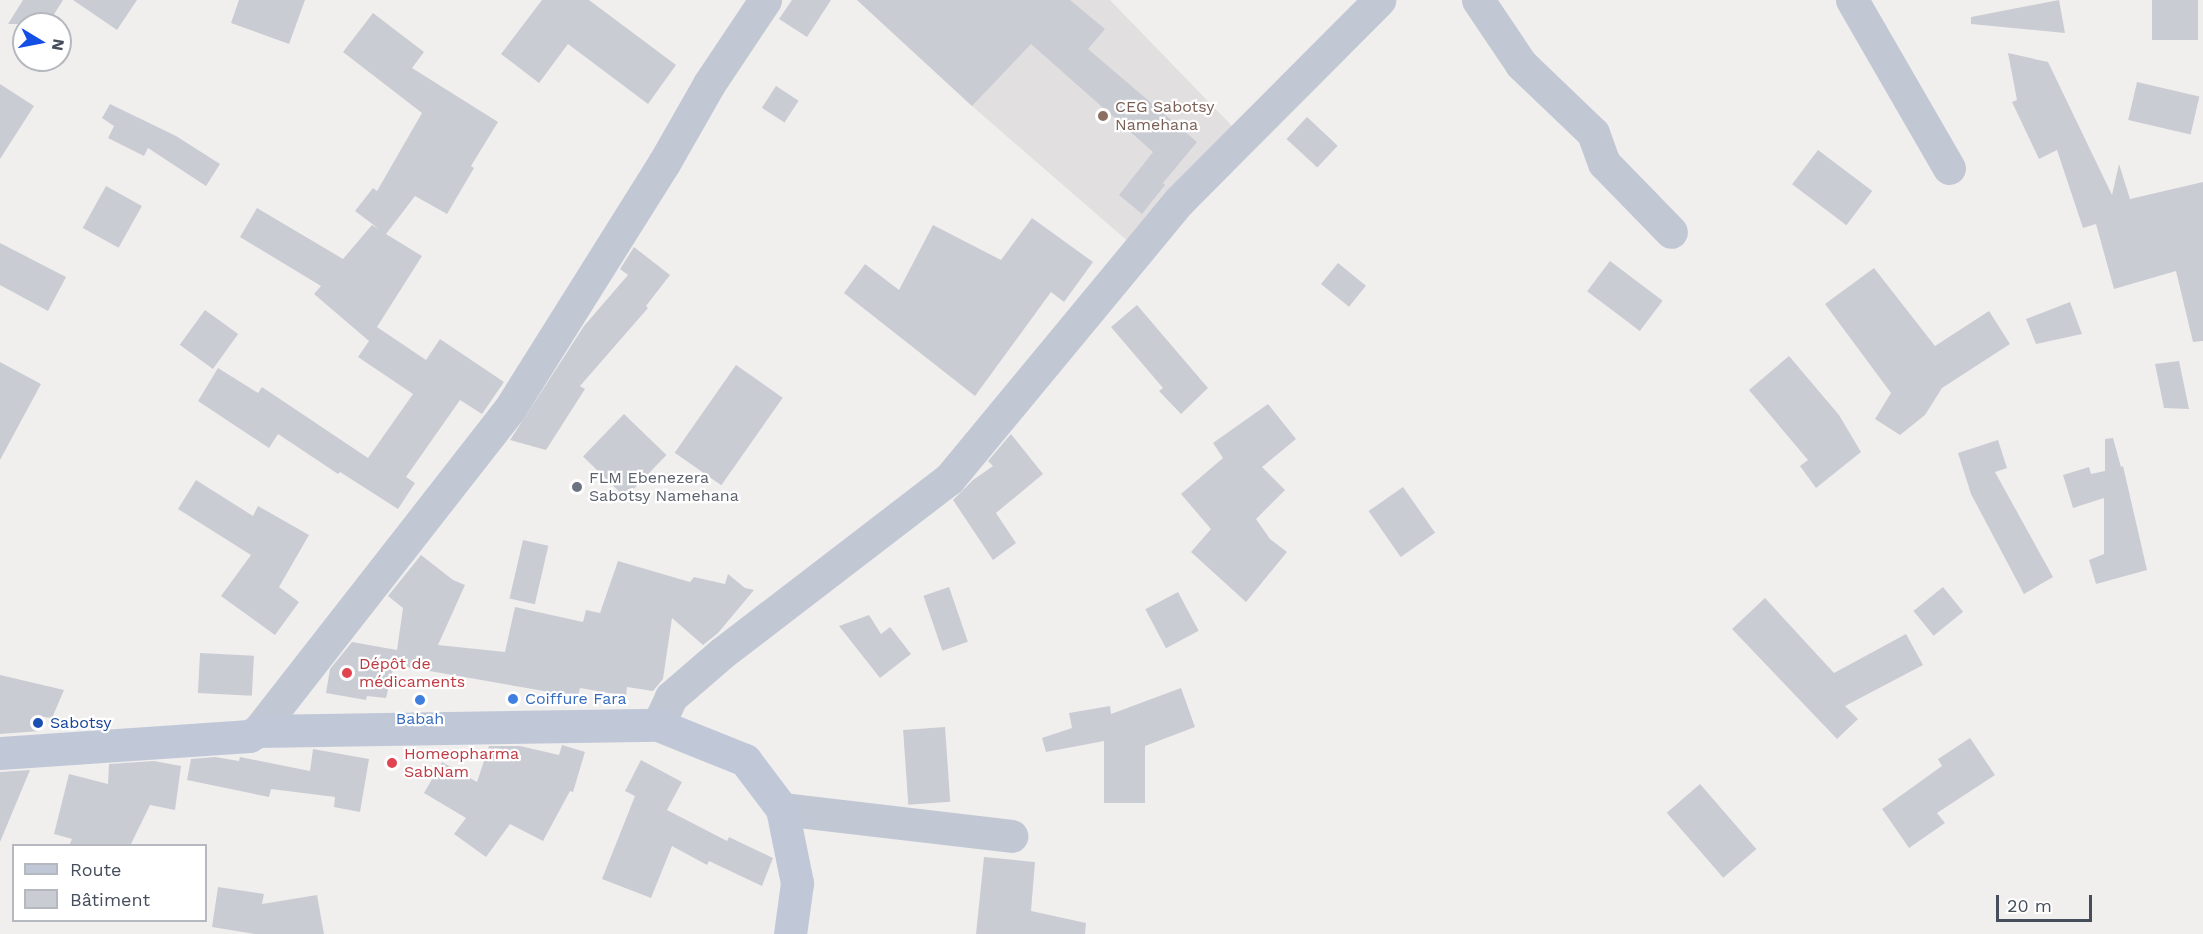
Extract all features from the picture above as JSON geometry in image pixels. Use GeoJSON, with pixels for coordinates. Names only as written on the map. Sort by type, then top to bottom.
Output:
{"type":"FeatureCollection","features":[{"type":"Feature","properties":{"kind":"main road"},"geometry":{"type":"LineString","coordinates":[[0,753],[249,736],[258,731],[658,725],[745,760],[782,809],[797,883],[790,934]]}},
{"type":"Feature","properties":{"kind":"street"},"geometry":{"type":"LineString","coordinates":[[258,731],[509,410],[664,163],[709,84],[765,0]]}},
{"type":"Feature","properties":{"kind":"street"},"geometry":{"type":"LineString","coordinates":[[658,725],[671,698],[722,653],[949,479],[1179,201],[1379,0]]}},
{"type":"Feature","properties":{"kind":"street"},"geometry":{"type":"LineString","coordinates":[[1478,0],[1521,64],[1593,133],[1604,163],[1671,232]]}},
{"type":"Feature","properties":{"kind":"street"},"geometry":{"type":"LineString","coordinates":[[1852,0],[1949,168]]}},
{"type":"Feature","properties":{"kind":"street"},"geometry":{"type":"LineString","coordinates":[[782,809],[1011,836]]}},
{"type":"Feature","properties":{"kind":"shaded area","name":"CEG Sabotsy Namehana"},"geometry":{"type":"Polygon","coordinates":[[[857,0],[1110,0],[1232,126],[1138,250],[972,106],[857,0]]]}},
{"type":"Feature","properties":{"kind":"building"},"geometry":{"type":"Polygon","coordinates":[[[23,0],[63,0],[56,12],[16,12],[23,0]]]}},
{"type":"Feature","properties":{"kind":"building"},"geometry":{"type":"Polygon","coordinates":[[[73,0],[137,0],[117,30],[73,0]]]}},
{"type":"Feature","properties":{"kind":"building"},"geometry":{"type":"Polygon","coordinates":[[[239,0],[305,0],[289,44],[231,23],[239,0]]]}},
{"type":"Feature","properties":{"kind":"building"},"geometry":{"type":"Polygon","coordinates":[[[542,0],[589,0],[676,65],[648,104],[568,44],[539,83],[501,54],[542,0]]]}},
{"type":"Feature","properties":{"kind":"building"},"geometry":{"type":"Polygon","coordinates":[[[792,0],[831,0],[807,37],[779,19],[792,0]]]}},
{"type":"Feature","properties":{"kind":"building"},"geometry":{"type":"Polygon","coordinates":[[[857,0],[1070,0],[1105,29],[1088,49],[1197,142],[1163,183],[1165,185],[1142,214],[1119,195],[1153,152],[1031,44],[972,106],[857,0]]]}},
{"type":"Feature","properties":{"kind":"building"},"geometry":{"type":"Polygon","coordinates":[[[2059,0],[2065,33],[1971,24],[1971,17],[2059,0]]]}},
{"type":"Feature","properties":{"kind":"building"},"geometry":{"type":"Polygon","coordinates":[[[2152,0],[2198,0],[2198,40],[2152,40],[2152,0]]]}},
{"type":"Feature","properties":{"kind":"building"},"geometry":{"type":"Polygon","coordinates":[[[373,13],[424,52],[412,68],[498,122],[471,166],[474,168],[447,214],[415,196],[386,234],[422,256],[377,327],[426,360],[440,339],[504,382],[482,414],[460,400],[406,477],[415,483],[398,509],[340,472],[338,474],[278,434],[269,448],[198,401],[218,368],[258,393],[262,387],[368,458],[413,394],[358,357],[369,341],[314,294],[321,286],[240,237],[257,208],[343,259],[372,225],[379,229],[355,211],[373,188],[377,191],[422,113],[343,52],[373,13]]]}},
{"type":"Feature","properties":{"kind":"building"},"geometry":{"type":"Polygon","coordinates":[[[2008,53],[2048,62],[2112,195],[2119,164],[2130,199],[2203,182],[2203,341],[2193,342],[2176,271],[2114,289],[2096,224],[2083,228],[2057,150],[2039,159],[2012,102],[2017,100],[2008,53]]]}},
{"type":"Feature","properties":{"kind":"building"},"geometry":{"type":"Polygon","coordinates":[[[2137,82],[2199,96],[2191,134],[2128,120],[2137,82]]]}},
{"type":"Feature","properties":{"kind":"building"},"geometry":{"type":"Polygon","coordinates":[[[0,84],[34,106],[0,159],[0,84]]]}},
{"type":"Feature","properties":{"kind":"building"},"geometry":{"type":"Polygon","coordinates":[[[776,86],[799,101],[784,123],[762,108],[776,86]]]}},
{"type":"Feature","properties":{"kind":"building"},"geometry":{"type":"Polygon","coordinates":[[[110,104],[176,136],[220,164],[206,186],[148,148],[144,156],[108,138],[114,126],[102,118],[110,104]]]}},
{"type":"Feature","properties":{"kind":"building"},"geometry":{"type":"Polygon","coordinates":[[[1307,117],[1338,146],[1317,168],[1287,139],[1307,117]]]}},
{"type":"Feature","properties":{"kind":"building"},"geometry":{"type":"Polygon","coordinates":[[[1818,150],[1872,191],[1846,225],[1792,184],[1818,150]]]}},
{"type":"Feature","properties":{"kind":"building"},"geometry":{"type":"Polygon","coordinates":[[[106,186],[142,206],[119,248],[83,228],[106,186]]]}},
{"type":"Feature","properties":{"kind":"building"},"geometry":{"type":"Polygon","coordinates":[[[1032,218],[1093,262],[1064,302],[1051,292],[975,396],[844,293],[865,264],[899,290],[933,225],[1001,260],[1032,218]]]}},
{"type":"Feature","properties":{"kind":"building"},"geometry":{"type":"Polygon","coordinates":[[[0,243],[66,277],[48,311],[0,285],[0,243]]]}},
{"type":"Feature","properties":{"kind":"building"},"geometry":{"type":"Polygon","coordinates":[[[634,247],[670,275],[646,306],[648,308],[580,386],[585,389],[546,450],[510,440],[584,326],[628,275],[620,269],[634,247]]]}},
{"type":"Feature","properties":{"kind":"building"},"geometry":{"type":"Polygon","coordinates":[[[1610,261],[1663,301],[1640,331],[1587,291],[1610,261]]]}},
{"type":"Feature","properties":{"kind":"building"},"geometry":{"type":"Polygon","coordinates":[[[1338,263],[1366,286],[1349,307],[1321,284],[1338,263]]]}},
{"type":"Feature","properties":{"kind":"building"},"geometry":{"type":"Polygon","coordinates":[[[1874,268],[1935,346],[1989,311],[2010,344],[1942,388],[1925,415],[1900,435],[1875,419],[1891,393],[1825,304],[1874,268]]]}},
{"type":"Feature","properties":{"kind":"building"},"geometry":{"type":"Polygon","coordinates":[[[2070,302],[2082,334],[2036,344],[2026,319],[2070,302]]]}},
{"type":"Feature","properties":{"kind":"building"},"geometry":{"type":"Polygon","coordinates":[[[1137,305],[1208,388],[1181,414],[1159,391],[1163,388],[1111,327],[1137,305]]]}},
{"type":"Feature","properties":{"kind":"building"},"geometry":{"type":"Polygon","coordinates":[[[205,310],[238,334],[213,369],[180,345],[205,310]]]}},
{"type":"Feature","properties":{"kind":"building"},"geometry":{"type":"Polygon","coordinates":[[[1789,356],[1839,415],[1861,452],[1816,488],[1800,466],[1808,460],[1749,390],[1789,356]]]}},
{"type":"Feature","properties":{"kind":"building"},"geometry":{"type":"Polygon","coordinates":[[[2179,361],[2189,409],[2164,408],[2155,364],[2179,361]]]}},
{"type":"Feature","properties":{"kind":"building"},"geometry":{"type":"Polygon","coordinates":[[[0,362],[41,384],[0,460],[0,362]]]}},
{"type":"Feature","properties":{"kind":"building"},"geometry":{"type":"Polygon","coordinates":[[[736,365],[783,398],[721,485],[675,453],[736,365]]]}},
{"type":"Feature","properties":{"kind":"building"},"geometry":{"type":"Polygon","coordinates":[[[1268,404],[1296,439],[1262,467],[1285,490],[1256,519],[1270,539],[1287,552],[1246,602],[1191,552],[1211,529],[1181,494],[1223,458],[1213,443],[1268,404]]]}},
{"type":"Feature","properties":{"kind":"building"},"geometry":{"type":"Polygon","coordinates":[[[624,414],[666,455],[625,497],[583,456],[624,414]]]}},
{"type":"Feature","properties":{"kind":"building"},"geometry":{"type":"Polygon","coordinates":[[[1011,434],[1043,474],[996,513],[1016,543],[993,560],[953,500],[973,480],[993,466],[988,461],[1011,434]]]}},
{"type":"Feature","properties":{"kind":"building"},"geometry":{"type":"Polygon","coordinates":[[[2113,438],[2121,467],[2123,466],[2147,570],[2096,584],[2089,560],[2104,554],[2104,498],[2073,508],[2063,475],[2089,467],[2091,474],[2105,471],[2105,439],[2113,438]]]}},
{"type":"Feature","properties":{"kind":"building"},"geometry":{"type":"Polygon","coordinates":[[[1998,440],[2007,468],[1995,472],[2053,577],[2024,594],[1971,494],[1958,453],[1998,440]]]}},
{"type":"Feature","properties":{"kind":"building"},"geometry":{"type":"Polygon","coordinates":[[[196,480],[253,516],[258,506],[309,535],[279,587],[299,602],[275,635],[221,596],[251,555],[178,509],[196,480]]]}},
{"type":"Feature","properties":{"kind":"building"},"geometry":{"type":"Polygon","coordinates":[[[1403,487],[1435,533],[1401,557],[1369,511],[1403,487]]]}},
{"type":"Feature","properties":{"kind":"building"},"geometry":{"type":"Polygon","coordinates":[[[523,540],[548,546],[535,604],[510,598],[523,540]]]}},
{"type":"Feature","properties":{"kind":"building"},"geometry":{"type":"Polygon","coordinates":[[[421,555],[453,580],[465,585],[438,645],[505,652],[515,607],[583,622],[586,610],[600,613],[618,561],[690,582],[694,577],[725,584],[728,574],[745,588],[754,590],[718,633],[703,645],[672,618],[663,679],[653,691],[627,687],[626,696],[580,688],[578,697],[395,665],[396,657],[386,698],[367,696],[366,700],[326,693],[330,669],[352,642],[397,650],[403,608],[388,596],[421,555]]]}},
{"type":"Feature","properties":{"kind":"building"},"geometry":{"type":"Polygon","coordinates":[[[949,587],[968,642],[942,651],[923,596],[949,587]]]}},
{"type":"Feature","properties":{"kind":"building"},"geometry":{"type":"Polygon","coordinates":[[[1943,587],[1963,612],[1934,636],[1913,611],[1943,587]]]}},
{"type":"Feature","properties":{"kind":"building"},"geometry":{"type":"Polygon","coordinates":[[[1178,592],[1199,631],[1166,648],[1145,609],[1178,592]]]}},
{"type":"Feature","properties":{"kind":"building"},"geometry":{"type":"Polygon","coordinates":[[[1765,598],[1834,673],[1906,634],[1923,665],[1845,706],[1858,719],[1837,739],[1732,629],[1765,598]]]}},
{"type":"Feature","properties":{"kind":"building"},"geometry":{"type":"Polygon","coordinates":[[[869,615],[881,634],[890,627],[911,654],[880,678],[839,626],[869,615]]]}},
{"type":"Feature","properties":{"kind":"building"},"geometry":{"type":"Polygon","coordinates":[[[200,653],[254,656],[252,696],[198,693],[200,653]]]}},
{"type":"Feature","properties":{"kind":"building"},"geometry":{"type":"Polygon","coordinates":[[[0,675],[64,690],[52,718],[43,717],[40,731],[0,734],[0,675]]]}},
{"type":"Feature","properties":{"kind":"building"},"geometry":{"type":"Polygon","coordinates":[[[1181,688],[1195,727],[1145,746],[1145,803],[1104,803],[1104,741],[1046,752],[1042,738],[1072,728],[1069,713],[1110,706],[1111,714],[1181,688]]]}},
{"type":"Feature","properties":{"kind":"building"},"geometry":{"type":"Polygon","coordinates":[[[945,727],[950,802],[908,805],[903,730],[945,727]]]}},
{"type":"Feature","properties":{"kind":"building"},"geometry":{"type":"Polygon","coordinates":[[[1970,738],[1995,775],[1937,813],[1945,823],[1909,848],[1882,809],[1942,766],[1938,759],[1970,738]]]}},
{"type":"Feature","properties":{"kind":"building"},"geometry":{"type":"Polygon","coordinates":[[[562,745],[585,752],[573,792],[570,791],[543,841],[510,824],[486,857],[454,834],[466,818],[424,793],[442,762],[477,782],[489,746],[520,746],[559,755],[562,745]]]}},
{"type":"Feature","properties":{"kind":"building"},"geometry":{"type":"Polygon","coordinates":[[[313,749],[369,759],[360,812],[334,807],[335,797],[271,789],[269,797],[187,780],[191,759],[215,757],[239,761],[240,757],[310,771],[313,749]]]}},
{"type":"Feature","properties":{"kind":"building"},"geometry":{"type":"Polygon","coordinates":[[[641,760],[682,782],[667,810],[727,841],[729,837],[773,858],[762,886],[709,861],[707,865],[672,846],[651,898],[602,879],[635,796],[625,791],[641,760]]]}},
{"type":"Feature","properties":{"kind":"building"},"geometry":{"type":"Polygon","coordinates":[[[154,761],[181,766],[175,810],[150,805],[131,844],[70,844],[72,839],[54,834],[69,774],[108,784],[109,764],[154,761]]]}},
{"type":"Feature","properties":{"kind":"building"},"geometry":{"type":"Polygon","coordinates":[[[30,770],[0,842],[0,772],[30,770]]]}},
{"type":"Feature","properties":{"kind":"building"},"geometry":{"type":"Polygon","coordinates":[[[1700,784],[1756,849],[1723,878],[1667,813],[1700,784]]]}},
{"type":"Feature","properties":{"kind":"building"},"geometry":{"type":"Polygon","coordinates":[[[984,857],[1035,862],[1031,911],[1086,923],[1085,934],[976,934],[984,857]]]}},
{"type":"Feature","properties":{"kind":"building"},"geometry":{"type":"Polygon","coordinates":[[[218,887],[264,894],[262,904],[317,895],[324,934],[255,934],[212,927],[218,887]]]}},
{"type":"Feature","properties":{"kind":"place","name":"CEG Sabotsy Namehana"},"geometry":{"type":"Point","coordinates":[1103,116]}},
{"type":"Feature","properties":{"kind":"place","name":"FLM Ebenezera Sabotsy Namehana"},"geometry":{"type":"Point","coordinates":[577,487]}},
{"type":"Feature","properties":{"kind":"place","name":"Dépôt de médicaments"},"geometry":{"type":"Point","coordinates":[347,673]}},
{"type":"Feature","properties":{"kind":"place","name":"Coiffure Fara"},"geometry":{"type":"Point","coordinates":[513,699]}},
{"type":"Feature","properties":{"kind":"place","name":"Babah"},"geometry":{"type":"Point","coordinates":[420,700]}},
{"type":"Feature","properties":{"kind":"place","name":"Sabotsy"},"geometry":{"type":"Point","coordinates":[38,723]}},
{"type":"Feature","properties":{"kind":"place","name":"Homeopharma SabNam"},"geometry":{"type":"Point","coordinates":[392,763]}}]}
